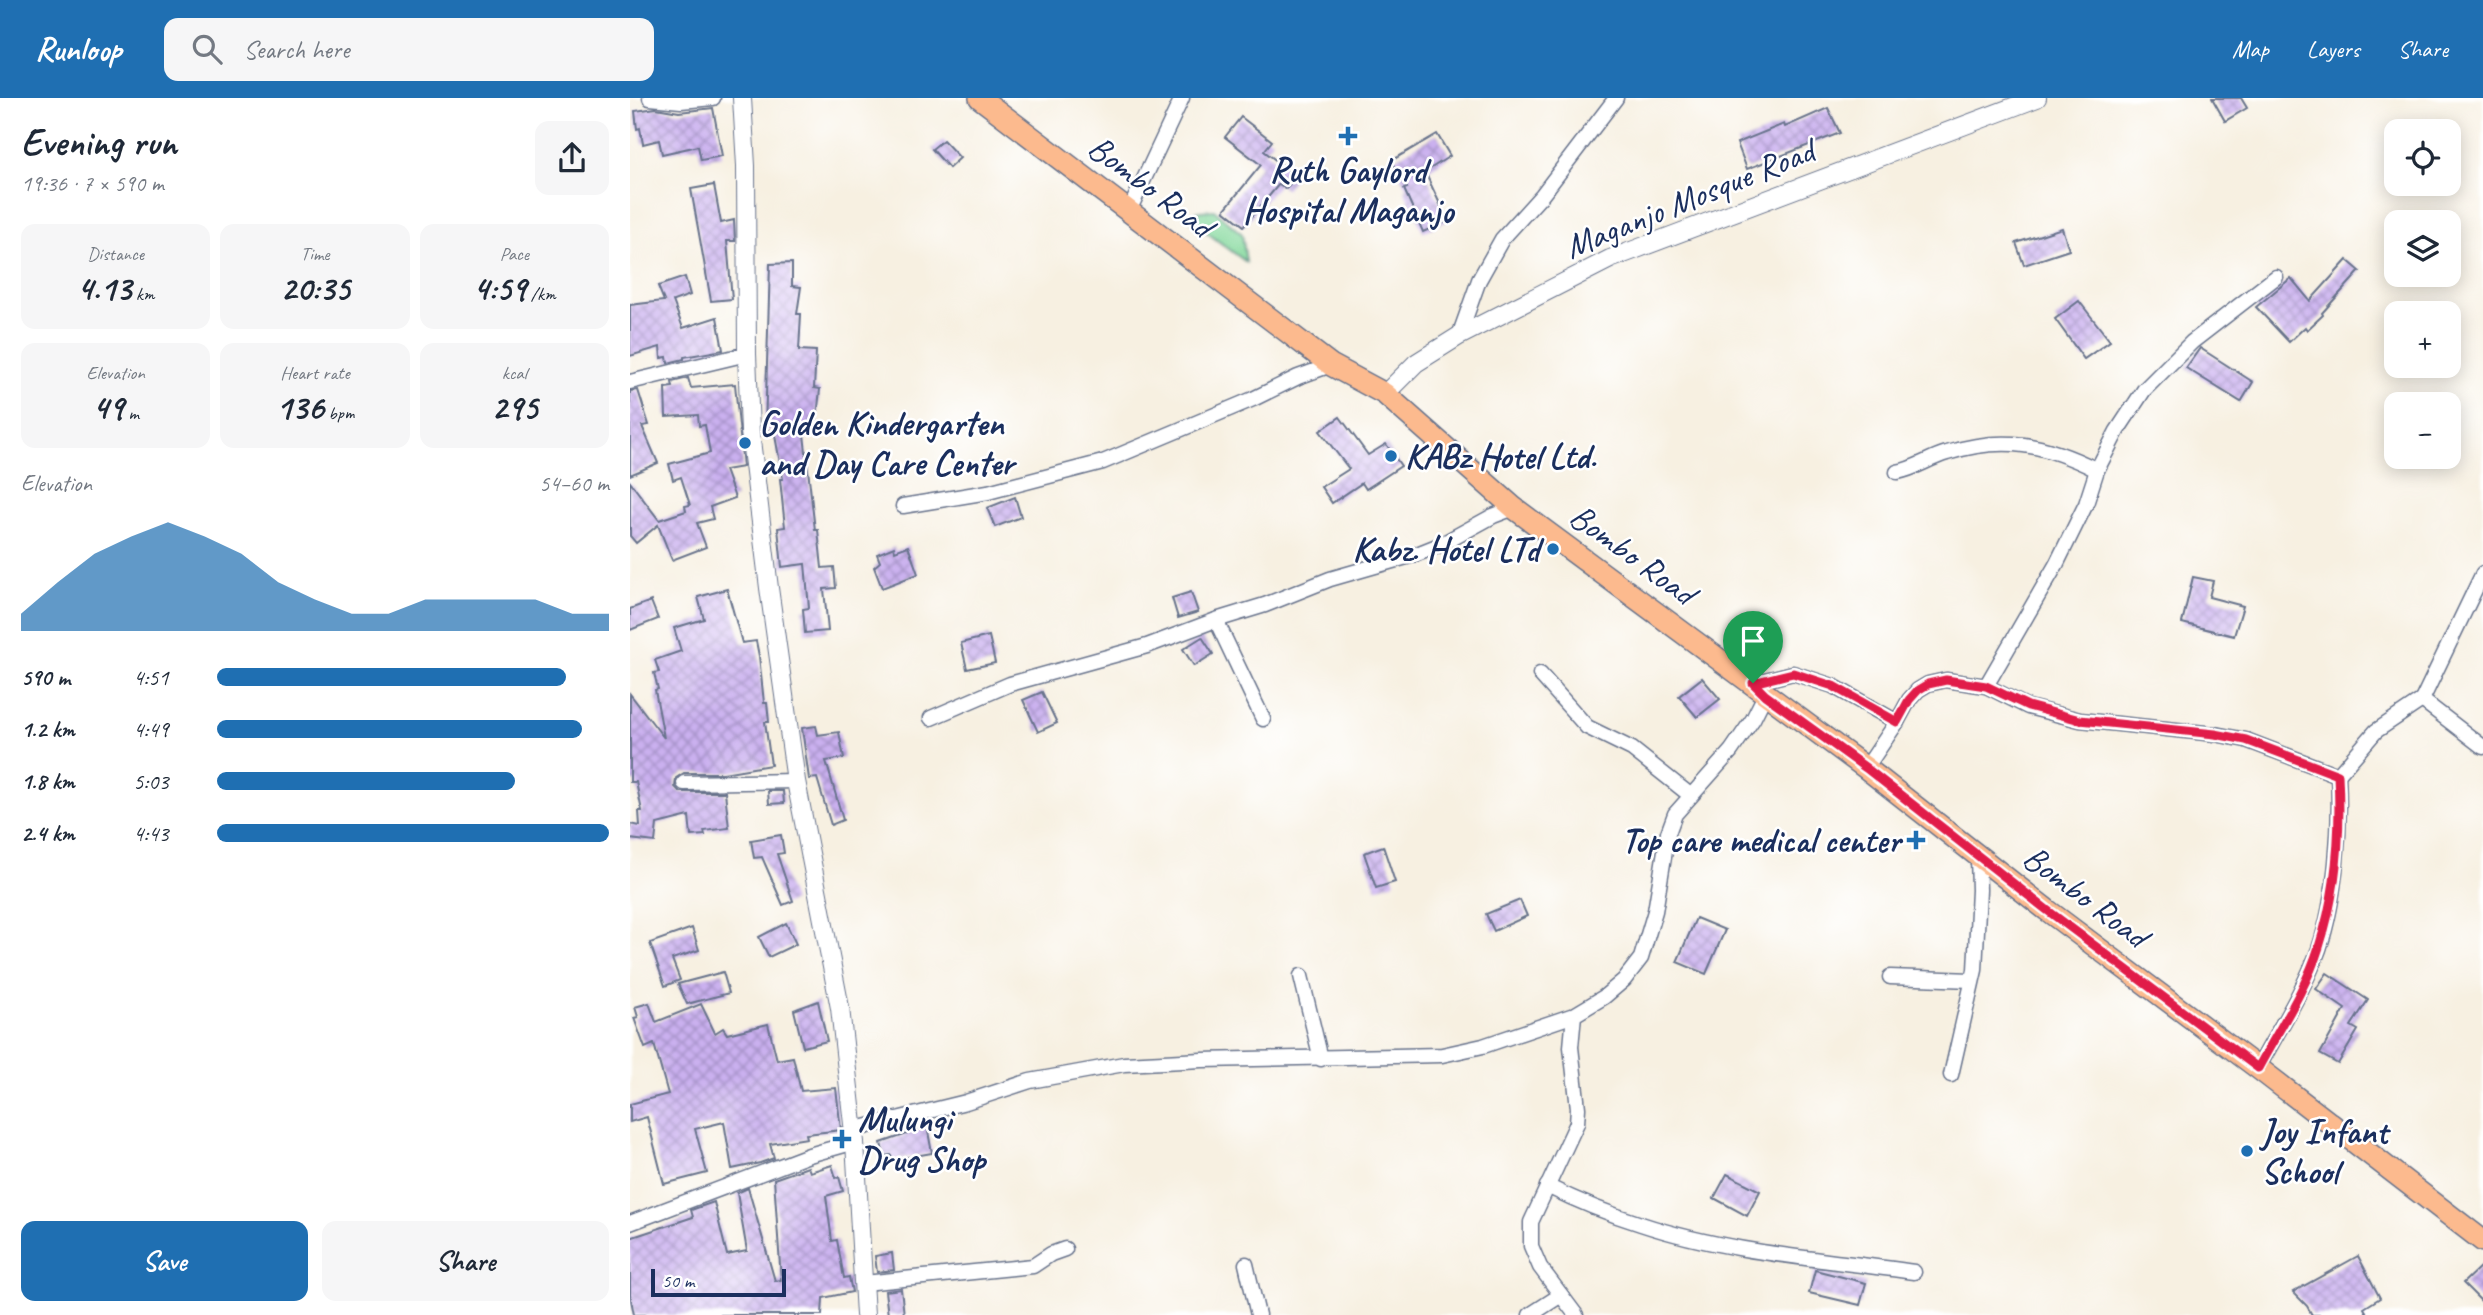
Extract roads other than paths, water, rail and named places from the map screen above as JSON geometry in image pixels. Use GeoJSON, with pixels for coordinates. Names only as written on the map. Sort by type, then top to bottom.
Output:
{"type":"FeatureCollection","features":[{"type":"Feature","properties":{"kind":"main road","name":"Bombo Road"},"geometry":{"type":"LineString","coordinates":[[980,98],[1331,365],[1385,394],[1514,508],[1866,768],[2483,1241]]}},
{"type":"Feature","properties":{"kind":"street"},"geometry":{"type":"LineString","coordinates":[[650,98],[681,101],[713,98]]}},
{"type":"Feature","properties":{"kind":"street"},"geometry":{"type":"LineString","coordinates":[[742,98],[746,154],[750,432],[796,781],[840,1008],[854,1136],[865,1315]]}},
{"type":"Feature","properties":{"kind":"street"},"geometry":{"type":"LineString","coordinates":[[1129,211],[1182,98]]}},
{"type":"Feature","properties":{"kind":"street"},"geometry":{"type":"LineString","coordinates":[[1459,336],[1479,280],[1502,239],[1542,195],[1616,98]]}},
{"type":"Feature","properties":{"kind":"street","name":"Maganjo Mosque Road"},"geometry":{"type":"LineString","coordinates":[[1385,394],[1416,363],[1459,336],[1610,259],[2037,98]]}},
{"type":"Feature","properties":{"kind":"street"},"geometry":{"type":"LineString","coordinates":[[1986,686],[2056,565],[2086,504],[2097,470],[2117,431],[2144,390],[2192,342],[2276,278]]}},
{"type":"Feature","properties":{"kind":"street"},"geometry":{"type":"LineString","coordinates":[[630,382],[747,354]]}},
{"type":"Feature","properties":{"kind":"street"},"geometry":{"type":"LineString","coordinates":[[903,506],[999,490],[1103,462],[1331,365]]}},
{"type":"Feature","properties":{"kind":"street"},"geometry":{"type":"LineString","coordinates":[[1897,472],[1945,453],[1990,443],[2033,445],[2056,451],[2097,470]]}},
{"type":"Feature","properties":{"kind":"street"},"geometry":{"type":"LineString","coordinates":[[931,718],[1010,684],[1136,650],[1330,579],[1417,554],[1514,508]]}},
{"type":"Feature","properties":{"kind":"street"},"geometry":{"type":"LineString","coordinates":[[2258,1068],[2308,974],[2319,947],[2336,858],[2340,809],[2338,775],[2376,731],[2422,700],[2483,573]]}},
{"type":"Feature","properties":{"kind":"street"},"geometry":{"type":"LineString","coordinates":[[1216,620],[1263,719]]}},
{"type":"Feature","properties":{"kind":"street"},"geometry":{"type":"LineString","coordinates":[[630,1223],[854,1136],[1030,1081],[1124,1064],[1442,1055],[1483,1046],[1574,1015],[1604,998],[1624,980],[1641,958],[1655,911],[1668,833],[1675,814],[1731,751],[1753,719],[1759,689],[1793,673],[1833,686],[1897,722]]}},
{"type":"Feature","properties":{"kind":"street"},"geometry":{"type":"LineString","coordinates":[[1540,674],[1587,727],[1632,748],[1690,795]]}},
{"type":"Feature","properties":{"kind":"street"},"geometry":{"type":"LineString","coordinates":[[1866,768],[1918,690],[1928,684],[1946,680],[1986,686],[2028,706],[2080,720],[2215,734],[2246,740],[2338,775]]}},
{"type":"Feature","properties":{"kind":"street"},"geometry":{"type":"LineString","coordinates":[[2422,700],[2483,747]]}},
{"type":"Feature","properties":{"kind":"street"},"geometry":{"type":"LineString","coordinates":[[684,783],[796,781]]}},
{"type":"Feature","properties":{"kind":"street"},"geometry":{"type":"LineString","coordinates":[[1951,1075],[1972,980],[1979,890],[1978,856]]}},
{"type":"Feature","properties":{"kind":"street"},"geometry":{"type":"LineString","coordinates":[[1301,976],[1321,1059]]}},
{"type":"Feature","properties":{"kind":"street"},"geometry":{"type":"LineString","coordinates":[[1890,977],[1972,980]]}},
{"type":"Feature","properties":{"kind":"street"},"geometry":{"type":"LineString","coordinates":[[1574,1015],[1571,1047],[1578,1108],[1577,1123],[1531,1222],[1531,1246],[1540,1267],[1576,1315]]}},
{"type":"Feature","properties":{"kind":"street"},"geometry":{"type":"LineString","coordinates":[[1547,1186],[1642,1225],[1686,1237],[1753,1250],[1914,1272]]}},
{"type":"Feature","properties":{"kind":"street"},"geometry":{"type":"LineString","coordinates":[[864,1283],[1033,1266],[1051,1254],[1065,1249]]}},
{"type":"Feature","properties":{"kind":"street"},"geometry":{"type":"LineString","coordinates":[[1246,1264],[1258,1315]]}},
{"type":"Feature","properties":{"kind":"street"},"geometry":{"type":"LineString","coordinates":[[1531,1315],[1561,1295]]}},
{"type":"Feature","properties":{"kind":"place","name":"Ruth Gaylord Hospital Maganjo"},"geometry":{"type":"Point","coordinates":[1348,136]}},
{"type":"Feature","properties":{"kind":"place","name":"Golden Kindergarten and Day Care Center"},"geometry":{"type":"Point","coordinates":[745,443]}},
{"type":"Feature","properties":{"kind":"place","name":"KABz Hotel Ltd."},"geometry":{"type":"Point","coordinates":[1391,456]}},
{"type":"Feature","properties":{"kind":"place","name":"Kabz. Hotel LTd"},"geometry":{"type":"Point","coordinates":[1553,549]}},
{"type":"Feature","properties":{"kind":"place","name":"Top care medical center"},"geometry":{"type":"Point","coordinates":[1916,840]}},
{"type":"Feature","properties":{"kind":"place","name":"Mulungi Drug Shop"},"geometry":{"type":"Point","coordinates":[842,1139]}},
{"type":"Feature","properties":{"kind":"place","name":"Joy Infant School"},"geometry":{"type":"Point","coordinates":[2247,1151]}}]}
